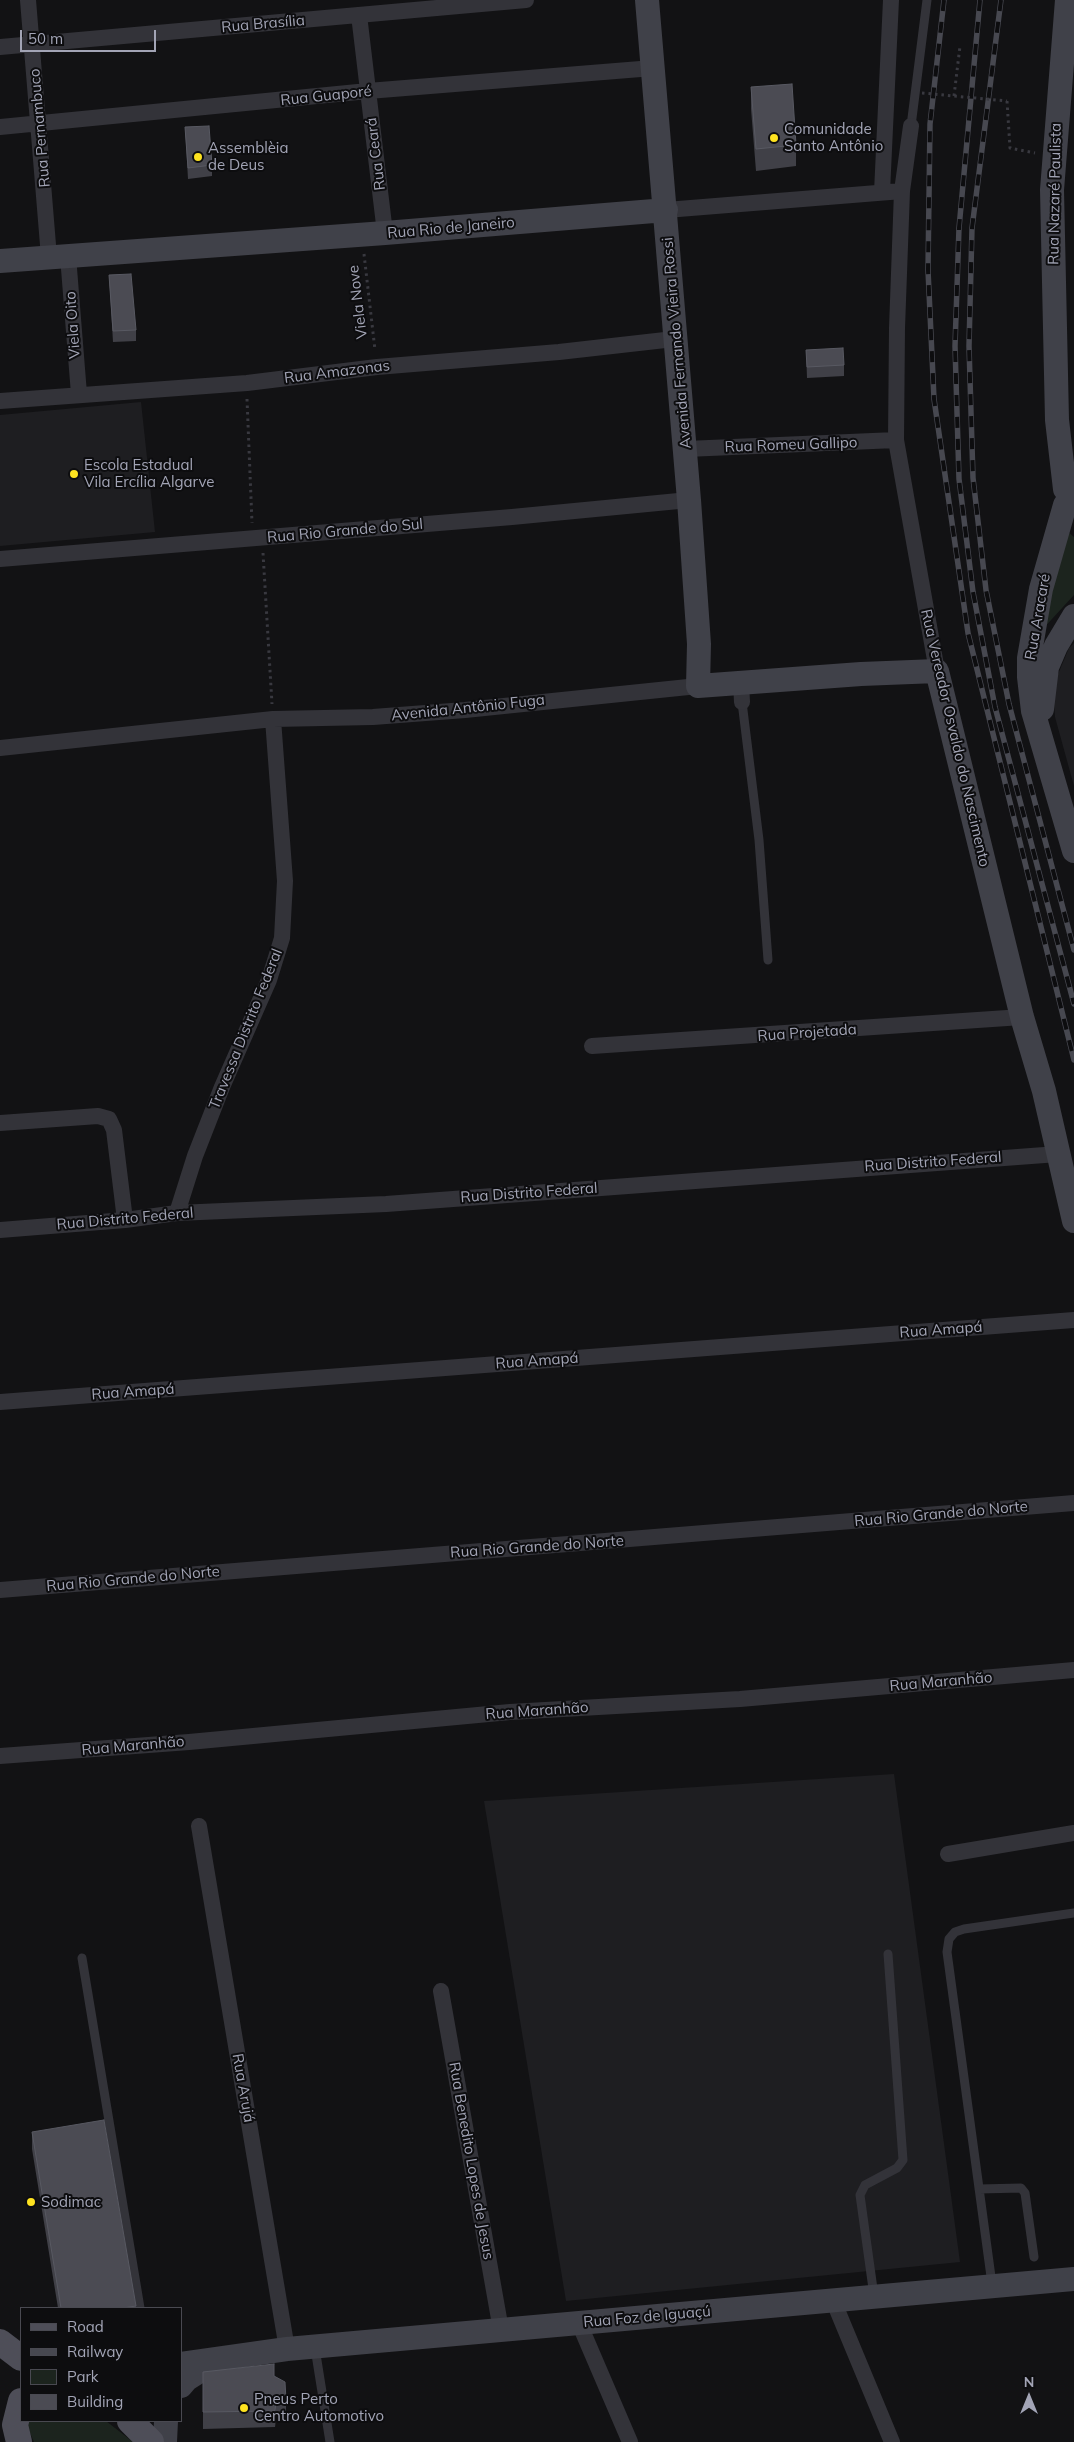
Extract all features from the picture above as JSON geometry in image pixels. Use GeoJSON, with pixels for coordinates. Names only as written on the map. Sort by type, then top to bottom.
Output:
{"type":"FeatureCollection","features":[{"type":"Feature","properties":{"kind":"main road"},"geometry":{"type":"LineString","coordinates":[[0,2342],[20,2357]]}},
{"type":"Feature","properties":{"kind":"main road"},"geometry":{"type":"LineString","coordinates":[[19,2442],[15,2424],[20,2404]]}},
{"type":"Feature","properties":{"kind":"main road"},"geometry":{"type":"LineString","coordinates":[[0,2408],[19,2442]]}},
{"type":"Feature","properties":{"kind":"main road"},"geometry":{"type":"LineString","coordinates":[[131,2422],[151,2442]]}},
{"type":"Feature","properties":{"kind":"street","name":"Rua Pernambuco"},"geometry":{"type":"LineString","coordinates":[[28,0],[40,124],[59,256]]}},
{"type":"Feature","properties":{"kind":"street","name":"Rua Brasília"},"geometry":{"type":"LineString","coordinates":[[0,47],[526,0]]}},
{"type":"Feature","properties":{"kind":"street","name":"Avenida Fernando Vieira Rossi"},"geometry":{"type":"LineString","coordinates":[[647,0],[666,210],[674,339],[690,500],[699,644],[698,686]]}},
{"type":"Feature","properties":{"kind":"street"},"geometry":{"type":"LineString","coordinates":[[882,192],[891,0]]}},
{"type":"Feature","properties":{"kind":"street","name":"Rua Nazaré Paulista"},"geometry":{"type":"LineString","coordinates":[[1067,0],[1052,190],[1057,420],[1070,497]]}},
{"type":"Feature","properties":{"kind":"street","name":"Rua Ceará"},"geometry":{"type":"LineString","coordinates":[[360,15],[385,233]]}},
{"type":"Feature","properties":{"kind":"street","name":"Rua Guaporé"},"geometry":{"type":"LineString","coordinates":[[0,127],[368,91],[653,68]]}},
{"type":"Feature","properties":{"kind":"street","name":"Rua Vereador Osvaldo do Nascimento"},"geometry":{"type":"LineString","coordinates":[[910,126],[902,191],[897,328],[896,440],[937,671],[1022,1017],[1044,1091],[1074,1221]]}},
{"type":"Feature","properties":{"kind":"street","name":"Rua Rio de Janeiro"},"geometry":{"type":"LineString","coordinates":[[0,261],[385,233],[902,191]]}},
{"type":"Feature","properties":{"kind":"street","name":"Viela Oito"},"geometry":{"type":"LineString","coordinates":[[59,256],[79,394]]}},
{"type":"Feature","properties":{"kind":"street","name":"Rua Amazonas"},"geometry":{"type":"LineString","coordinates":[[0,401],[247,383],[377,367],[558,352],[674,339]]}},
{"type":"Feature","properties":{"kind":"street","name":"Rua Nazaré Paulista"},"geometry":{"type":"LineString","coordinates":[[1057,388],[1074,417]]}},
{"type":"Feature","properties":{"kind":"street","name":"Rua Romeu Gallipo"},"geometry":{"type":"LineString","coordinates":[[686,449],[896,440]]}},
{"type":"Feature","properties":{"kind":"street","name":"Rua Aracaré"},"geometry":{"type":"LineString","coordinates":[[1070,497],[1041,588],[1029,658],[1030,692],[1074,852]]}},
{"type":"Feature","properties":{"kind":"street","name":"Rua Rio Grande do Sul"},"geometry":{"type":"LineString","coordinates":[[0,559],[690,500]]}},
{"type":"Feature","properties":{"kind":"street","name":"Rua Aracaré"},"geometry":{"type":"LineString","coordinates":[[1040,730],[1047,667],[1056,646],[1074,616]]}},
{"type":"Feature","properties":{"kind":"street","name":"Avenida Antônio Fuga"},"geometry":{"type":"LineString","coordinates":[[0,748],[273,719],[373,717],[464,710],[698,686],[741,692],[937,671]]}},
{"type":"Feature","properties":{"kind":"street","name":"Travessa Distrito Federal"},"geometry":{"type":"LineString","coordinates":[[177,1213],[195,1156],[268,980],[282,938],[286,881],[273,719]]}},
{"type":"Feature","properties":{"kind":"street","name":"Rua Projetada"},"geometry":{"type":"LineString","coordinates":[[592,1046],[1022,1017]]}},
{"type":"Feature","properties":{"kind":"street"},"geometry":{"type":"LineString","coordinates":[[0,1123],[98,1116],[109,1119],[114,1130],[124,1220]]}},
{"type":"Feature","properties":{"kind":"street","name":"Rua Distrito Federal"},"geometry":{"type":"LineString","coordinates":[[0,1230],[124,1220],[177,1213],[386,1204],[1058,1154]]}},
{"type":"Feature","properties":{"kind":"street","name":"Rua Amapá"},"geometry":{"type":"LineString","coordinates":[[0,1402],[1074,1320]]}},
{"type":"Feature","properties":{"kind":"street","name":"Rua Rio Grande do Norte"},"geometry":{"type":"LineString","coordinates":[[0,1590],[1074,1503]]}},
{"type":"Feature","properties":{"kind":"street","name":"Rua Maranhão"},"geometry":{"type":"LineString","coordinates":[[0,1756],[189,1742],[510,1712],[740,1699],[1074,1670]]}},
{"type":"Feature","properties":{"kind":"street","name":"Rua Arujá"},"geometry":{"type":"LineString","coordinates":[[199,1826],[288,2350]]}},
{"type":"Feature","properties":{"kind":"street"},"geometry":{"type":"LineString","coordinates":[[948,1854],[1074,1833]]}},
{"type":"Feature","properties":{"kind":"street","name":"Rua Benedito Lopes de Jesus"},"geometry":{"type":"LineString","coordinates":[[441,1991],[501,2330]]}},
{"type":"Feature","properties":{"kind":"street","name":"Rua Foz de Iguaçú"},"geometry":{"type":"LineString","coordinates":[[182,2364],[314,2347],[1074,2279]]}},
{"type":"Feature","properties":{"kind":"street"},"geometry":{"type":"LineString","coordinates":[[833,2300],[892,2442]]}},
{"type":"Feature","properties":{"kind":"street"},"geometry":{"type":"LineString","coordinates":[[579,2323],[630,2442]]}},
{"type":"Feature","properties":{"kind":"street","name":"Rua Foz de Iguaçú"},"geometry":{"type":"LineString","coordinates":[[182,2385],[187,2379],[220,2358]]}},
{"type":"Feature","properties":{"kind":"street"},"geometry":{"type":"LineString","coordinates":[[165,2442],[166,2422]]}},
{"type":"Feature","properties":{"kind":"lane"},"geometry":{"type":"LineString","coordinates":[[910,126],[927,0]]}},
{"type":"Feature","properties":{"kind":"lane"},"geometry":{"type":"LineString","coordinates":[[741,692],[759,840],[768,960]]}},
{"type":"Feature","properties":{"kind":"lane"},"geometry":{"type":"LineString","coordinates":[[992,2285],[947,1952],[949,1939],[955,1932],[964,1929],[1074,1913]]}},
{"type":"Feature","properties":{"kind":"lane"},"geometry":{"type":"LineString","coordinates":[[874,2296],[860,2195],[865,2185],[897,2168],[903,2160],[888,1954]]}},
{"type":"Feature","properties":{"kind":"lane"},"geometry":{"type":"LineString","coordinates":[[82,1958],[140,2307]]}},
{"type":"Feature","properties":{"kind":"lane"},"geometry":{"type":"LineString","coordinates":[[980,2189],[1022,2188],[1025,2193],[1034,2257]]}},
{"type":"Feature","properties":{"kind":"lane"},"geometry":{"type":"LineString","coordinates":[[314,2347],[330,2442]]}},
{"type":"Feature","properties":{"kind":"path"},"geometry":{"type":"LineString","coordinates":[[954,96],[960,46]]}},
{"type":"Feature","properties":{"kind":"path"},"geometry":{"type":"LineString","coordinates":[[922,94],[1007,101],[1010,148]]}},
{"type":"Feature","properties":{"kind":"path","name":"Viela Nove"},"geometry":{"type":"LineString","coordinates":[[362,234],[377,367]]}},
{"type":"Feature","properties":{"kind":"path"},"geometry":{"type":"LineString","coordinates":[[247,383],[257,538],[273,719]]}},
{"type":"Feature","properties":{"kind":"shaded area","name":"Escola Estadual Vila Ercília Algarve"},"geometry":{"type":"Polygon","coordinates":[[[141,402],[155,532],[0,546],[0,415],[141,402]]]}},
{"type":"Feature","properties":{"kind":"shaded area"},"geometry":{"type":"Polygon","coordinates":[[[1074,643],[1074,786],[1055,717],[1053,686],[1069,648],[1074,643]]]}},
{"type":"Feature","properties":{"kind":"shaded area"},"geometry":{"type":"Polygon","coordinates":[[[894,1774],[960,2262],[566,2301],[484,1801],[894,1774]]]}},
{"type":"Feature","properties":{"kind":"green space"},"geometry":{"type":"Polygon","coordinates":[[[1067,531],[1074,537],[1074,595],[1041,631],[1067,531]]]}},
{"type":"Feature","properties":{"kind":"green space"},"geometry":{"type":"Polygon","coordinates":[[[25,2422],[107,2422],[133,2442],[34,2442],[25,2422]]]}},
{"type":"Feature","properties":{"kind":"building","name":"Comunidade Santo Antônio"},"geometry":{"type":"Polygon","coordinates":[[[792,84],[796,145],[756,149],[751,87],[792,84]]]}},
{"type":"Feature","properties":{"kind":"building","name":"Assemblèia de Deus"},"geometry":{"type":"Polygon","coordinates":[[[209,126],[212,165],[188,168],[185,127],[209,126]]]}},
{"type":"Feature","properties":{"kind":"building"},"geometry":{"type":"Polygon","coordinates":[[[131,274],[136,330],[113,331],[109,275],[131,274]]]}},
{"type":"Feature","properties":{"kind":"building"},"geometry":{"type":"Polygon","coordinates":[[[843,348],[844,365],[807,367],[806,350],[843,348]]]}},
{"type":"Feature","properties":{"kind":"building"},"geometry":{"type":"Polygon","coordinates":[[[104,2120],[136,2306],[61,2307],[32,2132],[104,2120]]]}},
{"type":"Feature","properties":{"kind":"building"},"geometry":{"type":"Polygon","coordinates":[[[274,2364],[274,2376],[285,2382],[286,2401],[276,2401],[275,2411],[203,2412],[203,2372],[274,2364]]]}},
{"type":"Feature","properties":{"kind":"railway"},"geometry":{"type":"LineString","coordinates":[[944,0],[930,124],[928,270],[934,399],[968,633],[1074,1060]]}},
{"type":"Feature","properties":{"kind":"railway"},"geometry":{"type":"LineString","coordinates":[[980,0],[959,228],[955,346],[959,479],[973,592],[995,707],[1074,1004]]}},
{"type":"Feature","properties":{"kind":"railway"},"geometry":{"type":"LineString","coordinates":[[1001,0],[972,228],[969,346],[973,478],[986,590],[1009,704],[1074,950]]}},
{"type":"Feature","properties":{"kind":"place","name":"Comunidade Santo Antônio"},"geometry":{"type":"Point","coordinates":[774,138]}},
{"type":"Feature","properties":{"kind":"place","name":"Assemblèia de Deus"},"geometry":{"type":"Point","coordinates":[198,157]}},
{"type":"Feature","properties":{"kind":"place","name":"Escola Estadual Vila Ercília Algarve"},"geometry":{"type":"Point","coordinates":[74,474]}},
{"type":"Feature","properties":{"kind":"place","name":"Sodimac"},"geometry":{"type":"Point","coordinates":[31,2202]}},
{"type":"Feature","properties":{"kind":"place","name":"Pneus Perto Centro Automotivo"},"geometry":{"type":"Point","coordinates":[244,2408]}}]}
